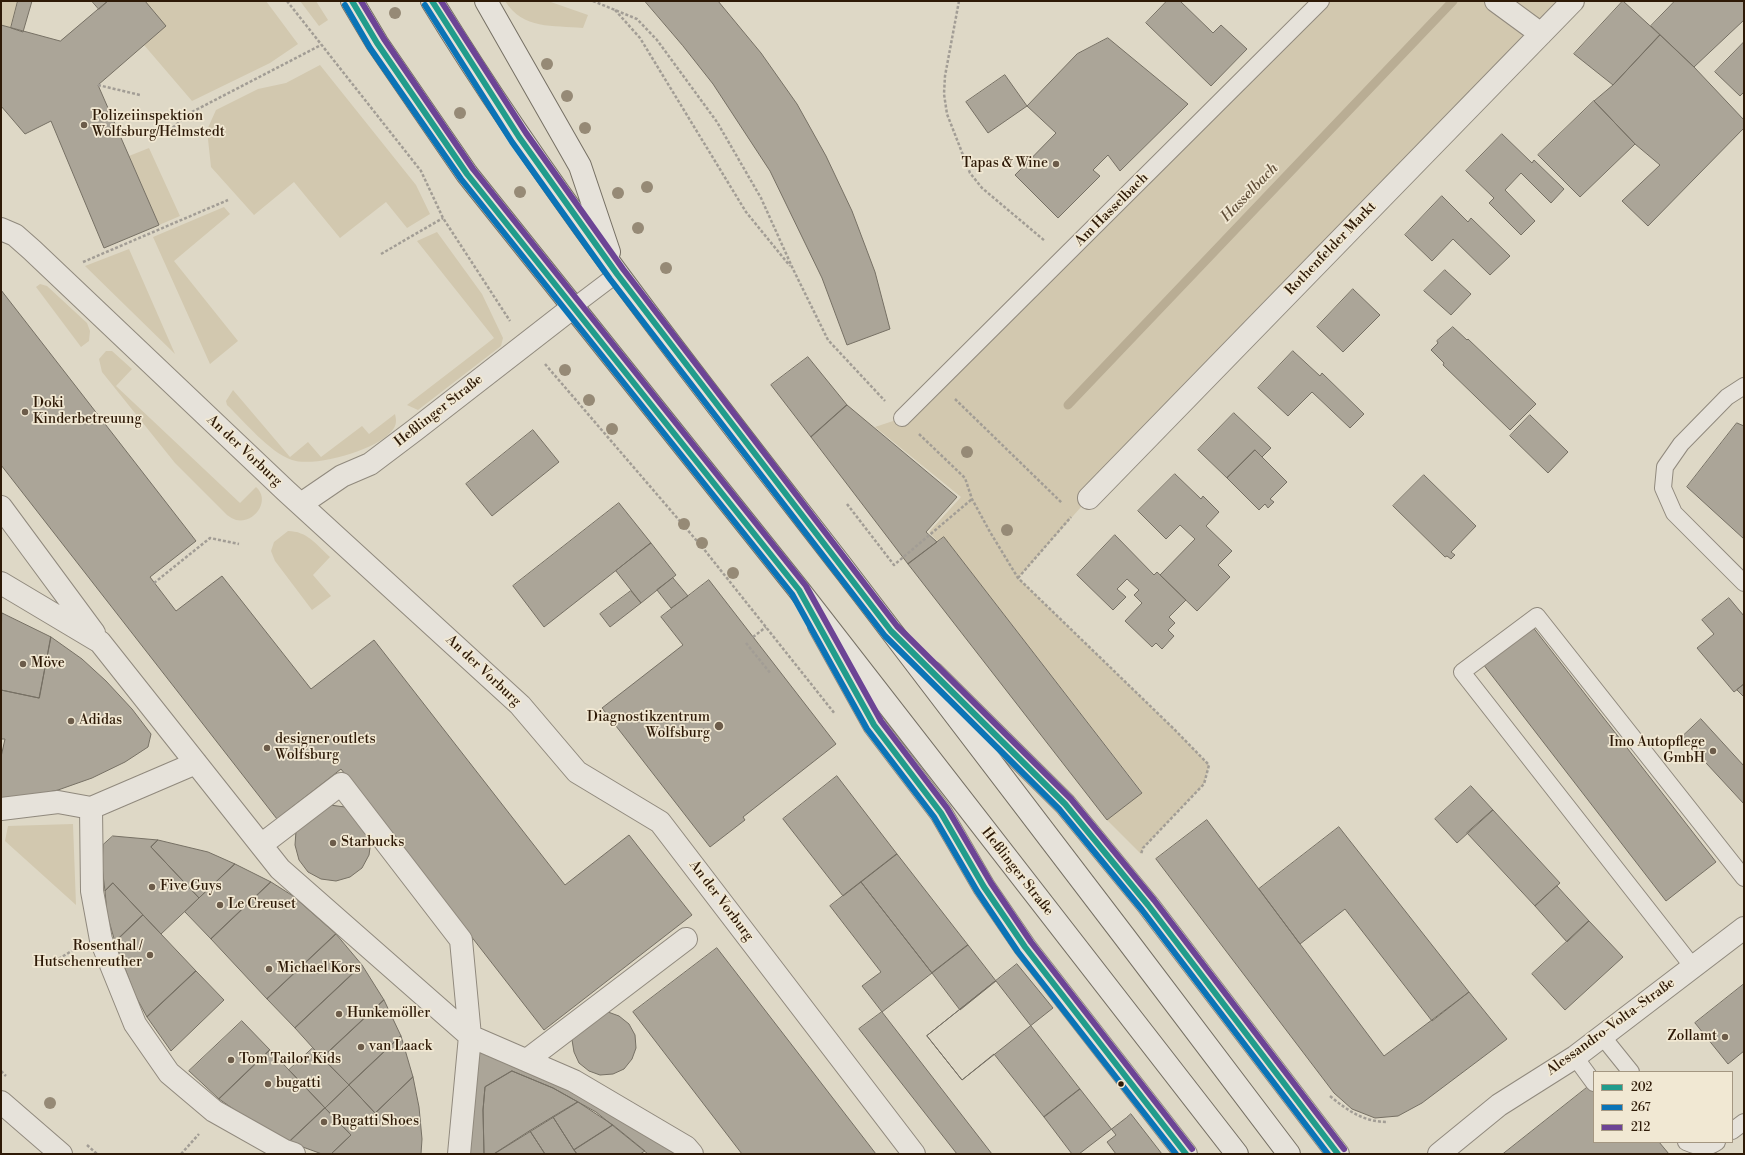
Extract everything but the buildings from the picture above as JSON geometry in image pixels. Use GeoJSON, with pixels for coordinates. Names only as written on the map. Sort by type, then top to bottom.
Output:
{"type":"FeatureCollection","features":[{"type":"Feature","properties":{"kind":"street","name":"Heßlinger Straße"},"geometry":{"type":"LineString","coordinates":[[352,1],[377,43],[467,174],[572,308],[799,590],[1237,1154]]}},
{"type":"Feature","properties":{"kind":"street"},"geometry":{"type":"LineString","coordinates":[[432,1],[466,57],[519,137],[617,274],[892,631],[1289,1154]]}},
{"type":"Feature","properties":{"kind":"street"},"geometry":{"type":"LineString","coordinates":[[486,1],[580,166],[617,274]]}},
{"type":"Feature","properties":{"kind":"street"},"geometry":{"type":"LineString","coordinates":[[1496,1],[1541,34]]}},
{"type":"Feature","properties":{"kind":"street","name":"Rothenfelder Markt"},"geometry":{"type":"LineString","coordinates":[[1088,498],[1573,1]]}},
{"type":"Feature","properties":{"kind":"street","name":"An der Vorburg"},"geometry":{"type":"LineString","coordinates":[[1,229],[15,235],[301,504],[520,705],[577,772],[660,822],[914,1154]]}},
{"type":"Feature","properties":{"kind":"street","name":"Heßlinger Straße"},"geometry":{"type":"LineString","coordinates":[[301,504],[342,476],[370,464],[526,342],[572,308]]}},
{"type":"Feature","properties":{"kind":"street"},"geometry":{"type":"LineString","coordinates":[[1,507],[100,642],[280,869],[470,1036],[574,1081],[686,1148],[692,1154]]}},
{"type":"Feature","properties":{"kind":"street"},"geometry":{"type":"LineString","coordinates":[[1,583],[100,642]]}},
{"type":"Feature","properties":{"kind":"street","name":"Heßlinger Straße"},"geometry":{"type":"LineString","coordinates":[[799,590],[874,725],[941,813],[988,893],[1025,947],[1186,1154]]}},
{"type":"Feature","properties":{"kind":"street"},"geometry":{"type":"LineString","coordinates":[[892,631],[1065,804],[1148,905],[1338,1154]]}},
{"type":"Feature","properties":{"kind":"street"},"geometry":{"type":"LineString","coordinates":[[1,809],[58,802],[91,808],[196,763]]}},
{"type":"Feature","properties":{"kind":"street"},"geometry":{"type":"LineString","coordinates":[[262,845],[341,784],[461,940],[470,1036],[459,1154]]}},
{"type":"Feature","properties":{"kind":"street"},"geometry":{"type":"LineString","coordinates":[[91,808],[92,891],[85,946],[135,1024],[206,1123],[294,1154]]}},
{"type":"Feature","properties":{"kind":"street","name":"Alessandro-Volta-Straße"},"geometry":{"type":"LineString","coordinates":[[1439,1154],[1499,1105],[1574,1057],[1744,928]]}},
{"type":"Feature","properties":{"kind":"street"},"geometry":{"type":"LineString","coordinates":[[526,1060],[686,939]]}},
{"type":"Feature","properties":{"kind":"street"},"geometry":{"type":"LineString","coordinates":[[1,1102],[61,1154]]}},
{"type":"Feature","properties":{"kind":"lane","name":"Am Hasselbach"},"geometry":{"type":"LineString","coordinates":[[902,418],[1065,258],[1321,1]]}},
{"type":"Feature","properties":{"kind":"lane"},"geometry":{"type":"LineString","coordinates":[[572,308],[617,274]]}},
{"type":"Feature","properties":{"kind":"lane"},"geometry":{"type":"LineString","coordinates":[[1744,386],[1727,396],[1680,444],[1665,467],[1663,488],[1674,513],[1744,583]]}},
{"type":"Feature","properties":{"kind":"lane"},"geometry":{"type":"LineString","coordinates":[[1693,967],[1462,672],[1537,616],[1744,878]]}},
{"type":"Feature","properties":{"kind":"lane"},"geometry":{"type":"LineString","coordinates":[[1602,1036],[1630,1071]]}},
{"type":"Feature","properties":{"kind":"lane"},"geometry":{"type":"LineString","coordinates":[[1574,1057],[1593,1082]]}},
{"type":"Feature","properties":{"kind":"lane"},"geometry":{"type":"LineString","coordinates":[[1733,1130],[1744,1122]]}},
{"type":"Feature","properties":{"kind":"lane"},"geometry":{"type":"LineString","coordinates":[[1688,1143],[1699,1148],[1711,1146],[1716,1143]]}},
{"type":"Feature","properties":{"kind":"path"},"geometry":{"type":"LineString","coordinates":[[287,1],[421,171],[443,218],[490,288],[506,315],[526,342],[703,548],[837,716]]}},
{"type":"Feature","properties":{"kind":"path"},"geometry":{"type":"LineString","coordinates":[[593,1],[614,8],[637,19],[658,40],[717,122],[761,198],[793,269],[746,212],[640,38],[614,8]]}},
{"type":"Feature","properties":{"kind":"path"},"geometry":{"type":"LineString","coordinates":[[959,1],[945,76],[944,94],[947,114],[970,173],[982,188],[1065,258]]}},
{"type":"Feature","properties":{"kind":"path"},"geometry":{"type":"LineString","coordinates":[[169,131],[188,114],[321,45]]}},
{"type":"Feature","properties":{"kind":"path"},"geometry":{"type":"LineString","coordinates":[[98,85],[140,95]]}},
{"type":"Feature","properties":{"kind":"path"},"geometry":{"type":"LineString","coordinates":[[56,273],[228,200]]}},
{"type":"Feature","properties":{"kind":"path"},"geometry":{"type":"LineString","coordinates":[[382,254],[443,218]]}},
{"type":"Feature","properties":{"kind":"path"},"geometry":{"type":"LineString","coordinates":[[938,383],[1074,514]]}},
{"type":"Feature","properties":{"kind":"path"},"geometry":{"type":"LineString","coordinates":[[1088,498],[1018,578],[1174,729],[1209,765],[1204,784],[1143,848],[1140,858]]}},
{"type":"Feature","properties":{"kind":"path"},"geometry":{"type":"LineString","coordinates":[[847,504],[894,565],[972,499]]}},
{"type":"Feature","properties":{"kind":"path"},"geometry":{"type":"LineString","coordinates":[[154,583],[210,538],[239,544]]}},
{"type":"Feature","properties":{"kind":"path"},"geometry":{"type":"LineString","coordinates":[[753,637],[766,627]]}},
{"type":"Feature","properties":{"kind":"path"},"geometry":{"type":"LineString","coordinates":[[746,643],[771,674]]}},
{"type":"Feature","properties":{"kind":"path"},"geometry":{"type":"LineString","coordinates":[[1141,854],[1146,860]]}},
{"type":"Feature","properties":{"kind":"path"},"geometry":{"type":"LineString","coordinates":[[50,964],[85,946]]}},
{"type":"Feature","properties":{"kind":"path"},"geometry":{"type":"LineString","coordinates":[[1326,1090],[1349,1112],[1375,1122],[1388,1122]]}},
{"type":"Feature","properties":{"kind":"path"},"geometry":{"type":"LineString","coordinates":[[181,1154],[206,1123]]}},
{"type":"Feature","properties":{"kind":"shaded area"},"geometry":{"type":"Polygon","coordinates":[[[1,1],[18,1],[11,28],[1,25],[1,1]]]}},
{"type":"Feature","properties":{"kind":"shaded area"},"geometry":{"type":"Polygon","coordinates":[[[145,1],[266,1],[298,44],[270,63],[192,101],[144,45],[145,1]]]}},
{"type":"Feature","properties":{"kind":"shaded area"},"geometry":{"type":"Polygon","coordinates":[[[300,1],[316,1],[328,20],[319,26],[300,1]]]}},
{"type":"Feature","properties":{"kind":"shaded area"},"geometry":{"type":"Polygon","coordinates":[[[505,1],[548,1],[588,15],[583,28],[550,26],[521,17],[512,10],[505,1]]]}},
{"type":"Feature","properties":{"kind":"shaded area"},"geometry":{"type":"Polygon","coordinates":[[[1321,1],[1573,1],[1089,498],[1018,578],[1174,729],[1209,765],[1204,784],[1143,848],[1141,854],[1107,820],[1142,792],[944,537],[937,541],[929,532],[961,497],[875,427],[902,418],[1321,1]]]}},
{"type":"Feature","properties":{"kind":"shaded area"},"geometry":{"type":"Polygon","coordinates":[[[320,65],[416,185],[430,214],[407,228],[386,202],[340,238],[294,182],[254,215],[211,167],[207,130],[216,110],[258,89],[286,83],[320,65]]]}},
{"type":"Feature","properties":{"kind":"shaded area"},"geometry":{"type":"Polygon","coordinates":[[[149,148],[180,216],[159,225],[129,156],[149,148]]]}},
{"type":"Feature","properties":{"kind":"shaded area"},"geometry":{"type":"Polygon","coordinates":[[[224,207],[230,214],[174,261],[238,341],[210,364],[153,237],[224,207]]]}},
{"type":"Feature","properties":{"kind":"shaded area"},"geometry":{"type":"Polygon","coordinates":[[[437,232],[482,294],[503,338],[501,346],[418,410],[407,405],[494,338],[417,241],[437,232]]]}},
{"type":"Feature","properties":{"kind":"shaded area"},"geometry":{"type":"Polygon","coordinates":[[[129,249],[175,354],[85,266],[129,249]]]}},
{"type":"Feature","properties":{"kind":"shaded area"},"geometry":{"type":"Polygon","coordinates":[[[40,284],[47,286],[87,323],[90,331],[89,341],[81,347],[36,287],[40,284]]]}},
{"type":"Feature","properties":{"kind":"shaded area"},"geometry":{"type":"Polygon","coordinates":[[[106,351],[112,351],[132,369],[116,386],[240,503],[256,487],[262,498],[259,510],[255,515],[243,520],[236,520],[227,515],[175,463],[102,372],[99,359],[106,351]]]}},
{"type":"Feature","properties":{"kind":"shaded area"},"geometry":{"type":"Polygon","coordinates":[[[233,390],[290,457],[308,442],[321,457],[362,426],[369,434],[395,414],[396,424],[387,436],[376,443],[347,455],[316,461],[302,462],[292,460],[283,456],[266,444],[227,405],[226,401],[233,390]]]}},
{"type":"Feature","properties":{"kind":"shaded area"},"geometry":{"type":"Polygon","coordinates":[[[288,531],[301,533],[306,536],[330,557],[313,575],[331,596],[312,610],[275,561],[271,551],[274,542],[288,531]]]}},
{"type":"Feature","properties":{"kind":"shaded area"},"geometry":{"type":"Polygon","coordinates":[[[73,824],[76,905],[5,841],[8,826],[73,824]]]}},
{"type":"Feature","properties":{"kind":"waterway","name":"Hasselbach"},"geometry":{"type":"LineString","coordinates":[[1068,405],[1453,1]]}},
{"type":"Feature","properties":{"kind":"transit line","name":"202"},"geometry":{"type":"LineString","coordinates":[[352,1],[377,43],[467,174],[799,590],[874,725],[941,813],[984,887],[1025,947],[1186,1154]]}},
{"type":"Feature","properties":{"kind":"transit line","name":"212"},"geometry":{"type":"LineString","coordinates":[[361,1],[384,39],[473,169],[806,586],[881,721],[947,808],[991,883],[1031,942],[1192,1149]]}},
{"type":"Feature","properties":{"kind":"transit line","name":"202"},"geometry":{"type":"LineString","coordinates":[[432,1],[519,137],[617,274],[891,631],[1065,804],[1148,905],[1338,1154]]}},
{"type":"Feature","properties":{"kind":"transit line","name":"212"},"geometry":{"type":"LineString","coordinates":[[441,1],[526,133],[623,269],[897,626],[1071,799],[1154,900],[1344,1149]]}},
{"type":"Feature","properties":{"kind":"transit line","name":"267"},"geometry":{"type":"LineString","coordinates":[[345,5],[370,48],[461,179],[792,594],[867,729],[934,817],[977,891],[1018,952],[1176,1154]]}},
{"type":"Feature","properties":{"kind":"transit line","name":"267"},"geometry":{"type":"LineString","coordinates":[[425,5],[512,142],[610,279],[885,636],[1059,809],[1142,910],[1328,1154]]}},
{"type":"Feature","properties":{"kind":"place","name":"Polizeiinspektion Wolfsburg/Helmstedt"},"geometry":{"type":"Point","coordinates":[84,125]}},
{"type":"Feature","properties":{"kind":"place","name":"Tapas & Wine"},"geometry":{"type":"Point","coordinates":[1056,164]}},
{"type":"Feature","properties":{"kind":"place","name":"Doki Kinderbetreuung"},"geometry":{"type":"Point","coordinates":[25,412]}},
{"type":"Feature","properties":{"kind":"place","name":"Möve"},"geometry":{"type":"Point","coordinates":[23,664]}},
{"type":"Feature","properties":{"kind":"place","name":"Adidas"},"geometry":{"type":"Point","coordinates":[71,721]}},
{"type":"Feature","properties":{"kind":"place","name":"Diagnostikzentrum Wolfsburg"},"geometry":{"type":"Point","coordinates":[719,726]}},
{"type":"Feature","properties":{"kind":"place","name":"designer outlets Wolfsburg"},"geometry":{"type":"Point","coordinates":[267,748]}},
{"type":"Feature","properties":{"kind":"place","name":"Imo Autopflege GmbH"},"geometry":{"type":"Point","coordinates":[1713,751]}},
{"type":"Feature","properties":{"kind":"place","name":"Starbucks"},"geometry":{"type":"Point","coordinates":[333,843]}},
{"type":"Feature","properties":{"kind":"place","name":"Five Guys"},"geometry":{"type":"Point","coordinates":[152,887]}},
{"type":"Feature","properties":{"kind":"place","name":"Le Creuset"},"geometry":{"type":"Point","coordinates":[220,905]}},
{"type":"Feature","properties":{"kind":"place","name":"Rosenthal / Hutschenreuther"},"geometry":{"type":"Point","coordinates":[150,955]}},
{"type":"Feature","properties":{"kind":"place","name":"Michael Kors"},"geometry":{"type":"Point","coordinates":[269,969]}},
{"type":"Feature","properties":{"kind":"place","name":"Hunkemöller"},"geometry":{"type":"Point","coordinates":[339,1014]}},
{"type":"Feature","properties":{"kind":"place","name":"Zollamt"},"geometry":{"type":"Point","coordinates":[1725,1037]}},
{"type":"Feature","properties":{"kind":"place","name":"van Laack"},"geometry":{"type":"Point","coordinates":[361,1047]}},
{"type":"Feature","properties":{"kind":"place","name":"Tom Tailor Kids"},"geometry":{"type":"Point","coordinates":[231,1060]}},
{"type":"Feature","properties":{"kind":"place","name":"bugatti"},"geometry":{"type":"Point","coordinates":[268,1084]}},
{"type":"Feature","properties":{"kind":"place","name":"Bugatti Shoes"},"geometry":{"type":"Point","coordinates":[324,1122]}}]}
